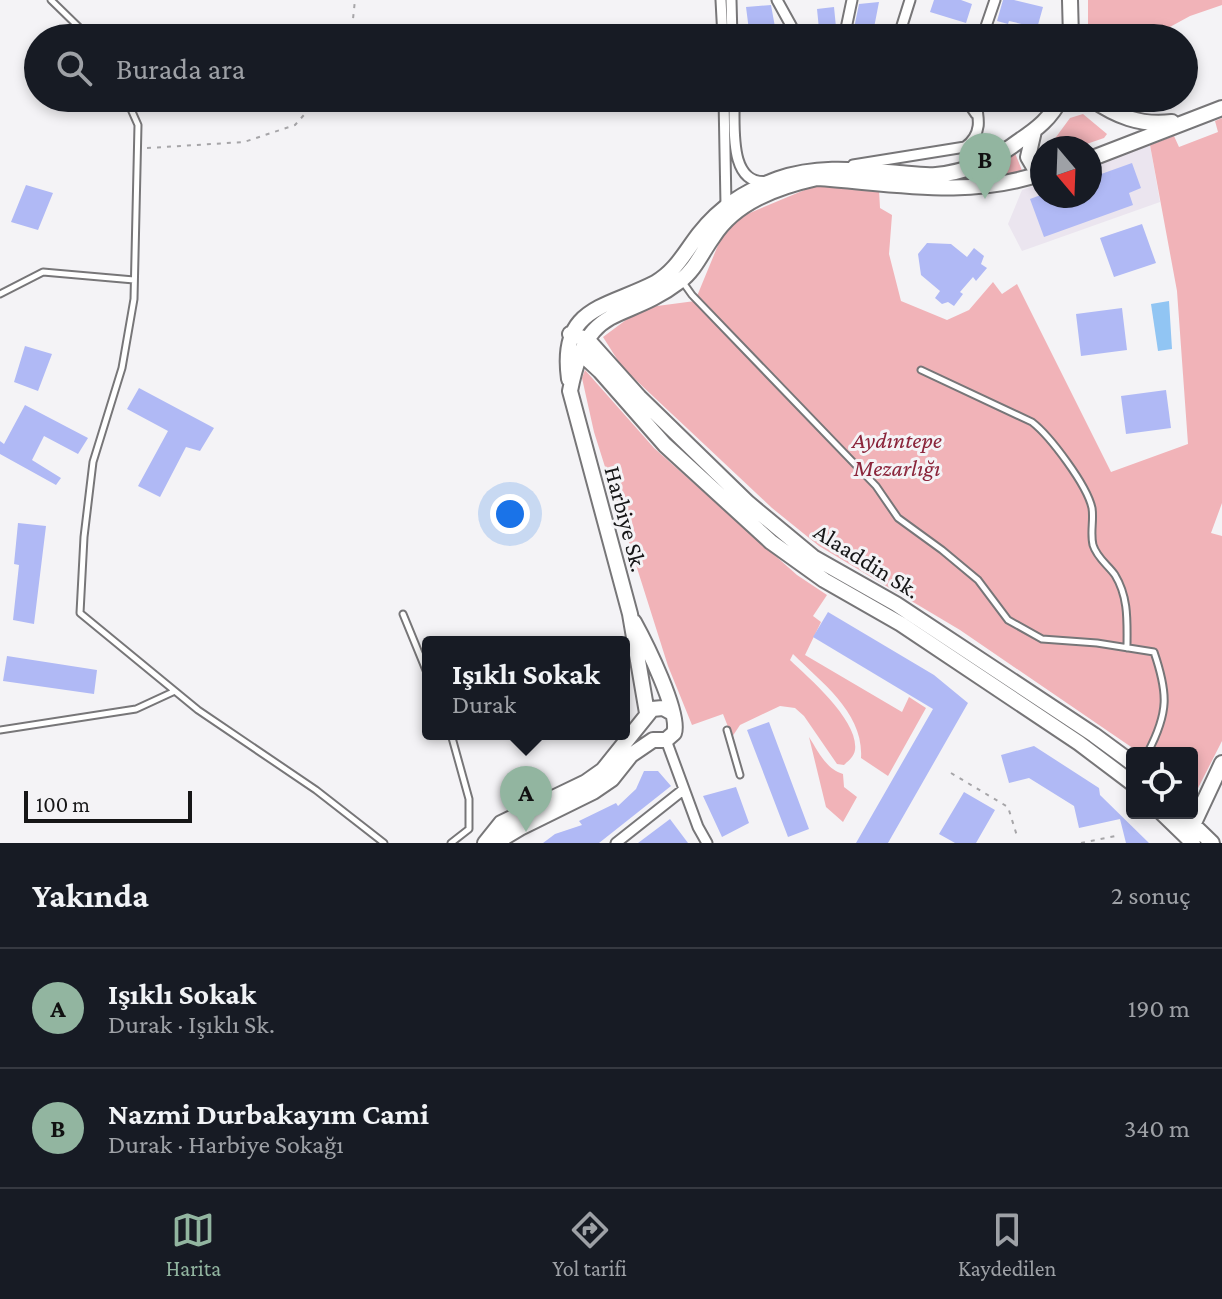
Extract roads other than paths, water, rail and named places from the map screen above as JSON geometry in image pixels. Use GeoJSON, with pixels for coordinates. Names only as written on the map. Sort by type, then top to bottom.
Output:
{"type":"FeatureCollection","features":[{"type":"Feature","properties":{"kind":"street"},"geometry":{"type":"LineString","coordinates":[[721,0],[722,24]]}},
{"type":"Feature","properties":{"kind":"street"},"geometry":{"type":"LineString","coordinates":[[731,0],[732,24]]}},
{"type":"Feature","properties":{"kind":"street"},"geometry":{"type":"LineString","coordinates":[[777,0],[790,24]]}},
{"type":"Feature","properties":{"kind":"street"},"geometry":{"type":"LineString","coordinates":[[847,24],[852,0]]}},
{"type":"Feature","properties":{"kind":"street"},"geometry":{"type":"LineString","coordinates":[[904,24],[910,0]]}},
{"type":"Feature","properties":{"kind":"street"},"geometry":{"type":"LineString","coordinates":[[987,24],[995,0]]}},
{"type":"Feature","properties":{"kind":"street"},"geometry":{"type":"LineString","coordinates":[[1070,0],[1071,24]]}},
{"type":"Feature","properties":{"kind":"street"},"geometry":{"type":"LineString","coordinates":[[1112,112],[1153,124],[1215,111]]}},
{"type":"Feature","properties":{"kind":"street"},"geometry":{"type":"LineString","coordinates":[[1102,155],[1215,111]]}},
{"type":"Feature","properties":{"kind":"street"},"geometry":{"type":"LineString","coordinates":[[724,112],[726,205]]}},
{"type":"Feature","properties":{"kind":"street"},"geometry":{"type":"LineString","coordinates":[[734,112],[736,157],[744,174],[761,182],[965,147],[974,141],[979,131],[978,112]]}},
{"type":"Feature","properties":{"kind":"street"},"geometry":{"type":"LineString","coordinates":[[975,112],[980,120]]}},
{"type":"Feature","properties":{"kind":"street"},"geometry":{"type":"LineString","coordinates":[[827,169],[933,175],[958,172],[991,160],[1034,131],[1052,112]]}},
{"type":"Feature","properties":{"kind":"street"},"geometry":{"type":"LineString","coordinates":[[1115,114],[1124,128],[1117,149]]}},
{"type":"Feature","properties":{"kind":"street"},"geometry":{"type":"LineString","coordinates":[[1032,136],[1034,131]]}},
{"type":"Feature","properties":{"kind":"street"},"geometry":{"type":"LineString","coordinates":[[570,334],[587,339],[604,320],[681,280],[695,266],[729,215],[752,201],[795,183],[817,178],[950,188],[982,187],[1030,177]]}},
{"type":"Feature","properties":{"kind":"street"},"geometry":{"type":"LineString","coordinates":[[570,391],[565,356],[575,326],[595,309],[656,282],[679,264],[697,236],[726,205],[742,194],[779,179]]}},
{"type":"Feature","properties":{"kind":"street","name":"Harbiye Sk."},"geometry":{"type":"LineString","coordinates":[[587,339],[578,355],[570,391],[630,614],[645,718]]}},
{"type":"Feature","properties":{"kind":"street","name":"Alaaddin Sk."},"geometry":{"type":"LineString","coordinates":[[587,339],[639,397],[748,503],[813,557],[896,604],[1126,759]]}},
{"type":"Feature","properties":{"kind":"street","name":"Alaaddin Sk."},"geometry":{"type":"LineString","coordinates":[[578,355],[600,371],[665,445],[771,542],[824,580],[901,624],[1079,743],[1126,778]]}},
{"type":"Feature","properties":{"kind":"street"},"geometry":{"type":"LineString","coordinates":[[500,843],[520,828],[593,792],[612,779],[631,755],[676,728],[644,640],[630,614]]}},
{"type":"Feature","properties":{"kind":"street"},"geometry":{"type":"LineString","coordinates":[[992,687],[1000,673]]}},
{"type":"Feature","properties":{"kind":"street"},"geometry":{"type":"LineString","coordinates":[[1005,696],[1015,682]]}},
{"type":"Feature","properties":{"kind":"street"},"geometry":{"type":"LineString","coordinates":[[630,737],[645,718],[663,708],[672,713]]}},
{"type":"Feature","properties":{"kind":"street"},"geometry":{"type":"LineString","coordinates":[[645,718],[645,733],[659,740],[707,843]]}},
{"type":"Feature","properties":{"kind":"street"},"geometry":{"type":"LineString","coordinates":[[485,843],[501,823],[586,782],[603,770],[627,740]]}},
{"type":"Feature","properties":{"kind":"street"},"geometry":{"type":"LineString","coordinates":[[1190,834],[1222,763]]}},
{"type":"Feature","properties":{"kind":"street"},"geometry":{"type":"LineString","coordinates":[[616,843],[683,790]]}},
{"type":"Feature","properties":{"kind":"street"},"geometry":{"type":"LineString","coordinates":[[1170,819],[1190,834],[1212,843]]}},
{"type":"Feature","properties":{"kind":"lane"},"geometry":{"type":"LineString","coordinates":[[51,0],[76,24]]}},
{"type":"Feature","properties":{"kind":"lane"},"geometry":{"type":"LineString","coordinates":[[132,112],[138,125],[134,299],[122,368],[93,462],[84,537],[80,613],[198,710],[316,790],[384,843]]}},
{"type":"Feature","properties":{"kind":"lane"},"geometry":{"type":"LineString","coordinates":[[0,294],[43,272],[134,280]]}},
{"type":"Feature","properties":{"kind":"lane"},"geometry":{"type":"LineString","coordinates":[[681,280],[876,486],[898,518],[978,580],[1008,620],[1042,639],[1154,652],[1166,687],[1161,727],[1151,747]]}},
{"type":"Feature","properties":{"kind":"lane"},"geometry":{"type":"LineString","coordinates":[[921,370],[1032,422],[1046,433],[1089,497],[1093,513],[1092,544],[1115,575],[1127,601],[1127,648]]}},
{"type":"Feature","properties":{"kind":"lane"},"geometry":{"type":"LineString","coordinates":[[403,614],[422,660]]}},
{"type":"Feature","properties":{"kind":"lane"},"geometry":{"type":"LineString","coordinates":[[0,730],[136,709],[175,691]]}},
{"type":"Feature","properties":{"kind":"lane"},"geometry":{"type":"LineString","coordinates":[[727,730],[740,775]]}},
{"type":"Feature","properties":{"kind":"lane"},"geometry":{"type":"LineString","coordinates":[[451,843],[469,829],[469,799],[453,740]]}},
{"type":"Feature","properties":{"kind":"water"},"geometry":{"type":"Polygon","coordinates":[[[1169,301],[1172,349],[1158,351],[1151,304],[1169,301]]]}},
{"type":"Feature","properties":{"kind":"place","name":"Nazmi Durbakayım Cami"},"geometry":{"type":"Point","coordinates":[985,199]}},
{"type":"Feature","properties":{"kind":"place","name":"Işıklı Sokak"},"geometry":{"type":"Point","coordinates":[526,832]}},
{"type":"Feature","properties":{"kind":"park label","name":"Aydıntepe Mezarlığı"},"geometry":{"type":"Point","coordinates":[897,454]}}]}
